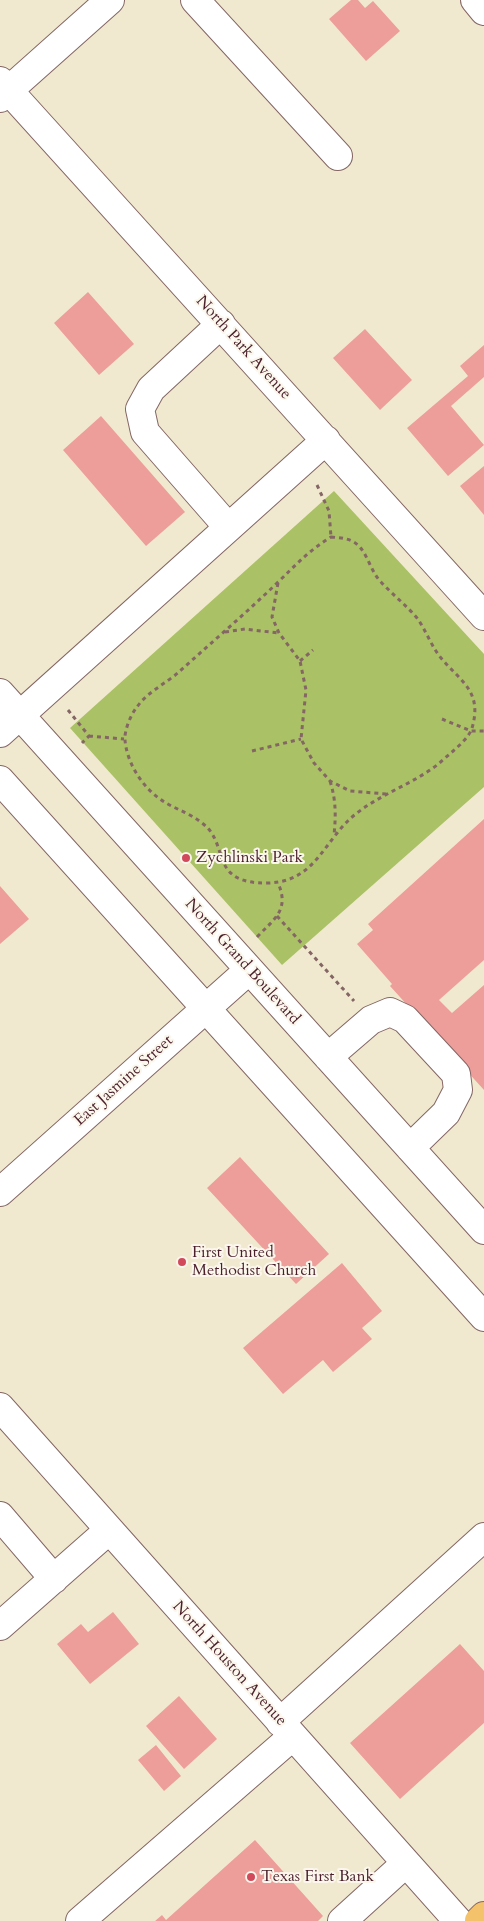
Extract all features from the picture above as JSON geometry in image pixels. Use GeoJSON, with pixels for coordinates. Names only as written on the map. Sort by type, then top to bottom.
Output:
{"type":"FeatureCollection","features":[{"type":"Feature","properties":{"kind":"main road"},"geometry":{"type":"LineString","coordinates":[[479,1921],[484,1916]]}},
{"type":"Feature","properties":{"kind":"street"},"geometry":{"type":"LineString","coordinates":[[3,90],[110,0]]}},
{"type":"Feature","properties":{"kind":"street"},"geometry":{"type":"LineString","coordinates":[[195,0],[338,156]]}},
{"type":"Feature","properties":{"kind":"street"},"geometry":{"type":"LineString","coordinates":[[474,0],[484,11]]}},
{"type":"Feature","properties":{"kind":"street","name":"North Park Avenue"},"geometry":{"type":"LineString","coordinates":[[3,90],[221,324],[484,616]]}},
{"type":"Feature","properties":{"kind":"street"},"geometry":{"type":"LineString","coordinates":[[221,324],[151,389],[140,409],[145,432],[228,527]]}},
{"type":"Feature","properties":{"kind":"street"},"geometry":{"type":"LineString","coordinates":[[0,733],[326,440]]}},
{"type":"Feature","properties":{"kind":"street","name":"North Grand Boulevard"},"geometry":{"type":"LineString","coordinates":[[0,693],[484,1230]]}},
{"type":"Feature","properties":{"kind":"street"},"geometry":{"type":"LineString","coordinates":[[0,780],[484,1317]]}},
{"type":"Feature","properties":{"kind":"street","name":"East Jasmine Street"},"geometry":{"type":"LineString","coordinates":[[0,1192],[205,1008],[243,963]]}},
{"type":"Feature","properties":{"kind":"street"},"geometry":{"type":"LineString","coordinates":[[328,1057],[371,1020],[390,1012],[405,1019],[456,1074],[458,1090],[446,1113],[410,1148]]}},
{"type":"Feature","properties":{"kind":"street","name":"North Houston Avenue"},"geometry":{"type":"LineString","coordinates":[[0,1407],[458,1921]]}},
{"type":"Feature","properties":{"kind":"street"},"geometry":{"type":"LineString","coordinates":[[0,1516],[54,1579]]}},
{"type":"Feature","properties":{"kind":"street"},"geometry":{"type":"LineString","coordinates":[[0,1626],[109,1530]]}},
{"type":"Feature","properties":{"kind":"street"},"geometry":{"type":"LineString","coordinates":[[80,1921],[286,1729],[484,1537]]}},
{"type":"Feature","properties":{"kind":"street"},"geometry":{"type":"LineString","coordinates":[[342,1921],[406,1863]]}},
{"type":"Feature","properties":{"kind":"path"},"geometry":{"type":"LineString","coordinates":[[299,464],[318,487],[329,512],[331,537]]}},
{"type":"Feature","properties":{"kind":"path"},"geometry":{"type":"LineString","coordinates":[[331,537],[348,538],[360,546],[379,580],[418,620],[439,656],[466,682],[472,696],[475,712],[471,731],[460,745],[432,769],[356,814],[334,836],[320,858],[291,879],[277,883],[260,883],[244,880],[230,873],[223,863],[212,833],[204,824],[158,798],[144,784],[136,772],[124,739],[136,707],[223,632],[312,548],[331,537]]}},
{"type":"Feature","properties":{"kind":"path"},"geometry":{"type":"LineString","coordinates":[[278,582],[272,617],[279,633],[300,660],[306,690],[301,739],[314,763],[330,780],[350,791],[387,794]]}},
{"type":"Feature","properties":{"kind":"path"},"geometry":{"type":"LineString","coordinates":[[223,632],[245,629],[279,633]]}},
{"type":"Feature","properties":{"kind":"path"},"geometry":{"type":"LineString","coordinates":[[300,660],[313,650]]}},
{"type":"Feature","properties":{"kind":"path"},"geometry":{"type":"LineString","coordinates":[[50,688],[89,736],[124,739]]}},
{"type":"Feature","properties":{"kind":"path"},"geometry":{"type":"LineString","coordinates":[[442,719],[471,731],[484,731]]}},
{"type":"Feature","properties":{"kind":"path"},"geometry":{"type":"LineString","coordinates":[[61,761],[89,736]]}},
{"type":"Feature","properties":{"kind":"path"},"geometry":{"type":"LineString","coordinates":[[252,751],[301,739]]}},
{"type":"Feature","properties":{"kind":"path"},"geometry":{"type":"LineString","coordinates":[[330,780],[336,798],[334,836]]}},
{"type":"Feature","properties":{"kind":"path"},"geometry":{"type":"LineString","coordinates":[[243,963],[277,916],[282,905],[283,895],[277,883]]}},
{"type":"Feature","properties":{"kind":"path"},"geometry":{"type":"LineString","coordinates":[[277,916],[371,1020]]}},
{"type":"Feature","properties":{"kind":"green space"},"geometry":{"type":"Polygon","coordinates":[[[334,491],[484,654],[484,787],[282,965],[70,728],[334,491]]]}},
{"type":"Feature","properties":{"kind":"building"},"geometry":{"type":"Polygon","coordinates":[[[351,0],[358,0],[365,8],[373,1],[400,31],[366,61],[329,19],[351,0]]]}},
{"type":"Feature","properties":{"kind":"building"},"geometry":{"type":"Polygon","coordinates":[[[88,292],[134,344],[99,375],[54,323],[88,292]]]}},
{"type":"Feature","properties":{"kind":"building"},"geometry":{"type":"Polygon","coordinates":[[[365,329],[412,380],[380,410],[333,358],[365,329]]]}},
{"type":"Feature","properties":{"kind":"building"},"geometry":{"type":"Polygon","coordinates":[[[484,345],[484,377],[451,406],[484,445],[448,476],[407,428],[468,376],[460,366],[484,345]]]}},
{"type":"Feature","properties":{"kind":"building"},"geometry":{"type":"Polygon","coordinates":[[[101,416],[185,512],[146,546],[63,450],[101,416]]]}},
{"type":"Feature","properties":{"kind":"building"},"geometry":{"type":"Polygon","coordinates":[[[484,466],[484,515],[460,486],[484,466]]]}},
{"type":"Feature","properties":{"kind":"building"},"geometry":{"type":"Polygon","coordinates":[[[484,819],[484,960],[439,1000],[452,1013],[484,985],[484,1090],[390,986],[392,984],[357,944],[373,930],[368,924],[484,819]]]}},
{"type":"Feature","properties":{"kind":"building"},"geometry":{"type":"Polygon","coordinates":[[[0,886],[29,919],[0,944],[0,886]]]}},
{"type":"Feature","properties":{"kind":"building"},"geometry":{"type":"Polygon","coordinates":[[[240,1157],[329,1254],[296,1284],[207,1188],[240,1157]]]}},
{"type":"Feature","properties":{"kind":"building"},"geometry":{"type":"Polygon","coordinates":[[[342,1263],[382,1311],[362,1328],[372,1339],[333,1372],[323,1360],[283,1394],[243,1348],[342,1263]]]}},
{"type":"Feature","properties":{"kind":"building"},"geometry":{"type":"Polygon","coordinates":[[[113,1612],[139,1644],[90,1684],[57,1644],[81,1624],[88,1632],[113,1612]]]}},
{"type":"Feature","properties":{"kind":"building"},"geometry":{"type":"Polygon","coordinates":[[[460,1644],[484,1671],[484,1723],[400,1799],[350,1743],[460,1644]]]}},
{"type":"Feature","properties":{"kind":"building"},"geometry":{"type":"Polygon","coordinates":[[[179,1696],[217,1739],[184,1769],[146,1726],[179,1696]]]}},
{"type":"Feature","properties":{"kind":"building"},"geometry":{"type":"Polygon","coordinates":[[[156,1745],[181,1776],[164,1791],[138,1760],[156,1745]]]}},
{"type":"Feature","properties":{"kind":"building","name":"Texas First Bank"},"geometry":{"type":"Polygon","coordinates":[[[255,1840],[323,1916],[318,1921],[155,1921],[162,1915],[166,1920],[255,1840]]]}},
{"type":"Feature","properties":{"kind":"place","name":"Zychlinski Park"},"geometry":{"type":"Point","coordinates":[186,858]}},
{"type":"Feature","properties":{"kind":"place","name":"First United Methodist Church"},"geometry":{"type":"Point","coordinates":[182,1262]}},
{"type":"Feature","properties":{"kind":"place","name":"Texas First Bank"},"geometry":{"type":"Point","coordinates":[251,1877]}}]}
